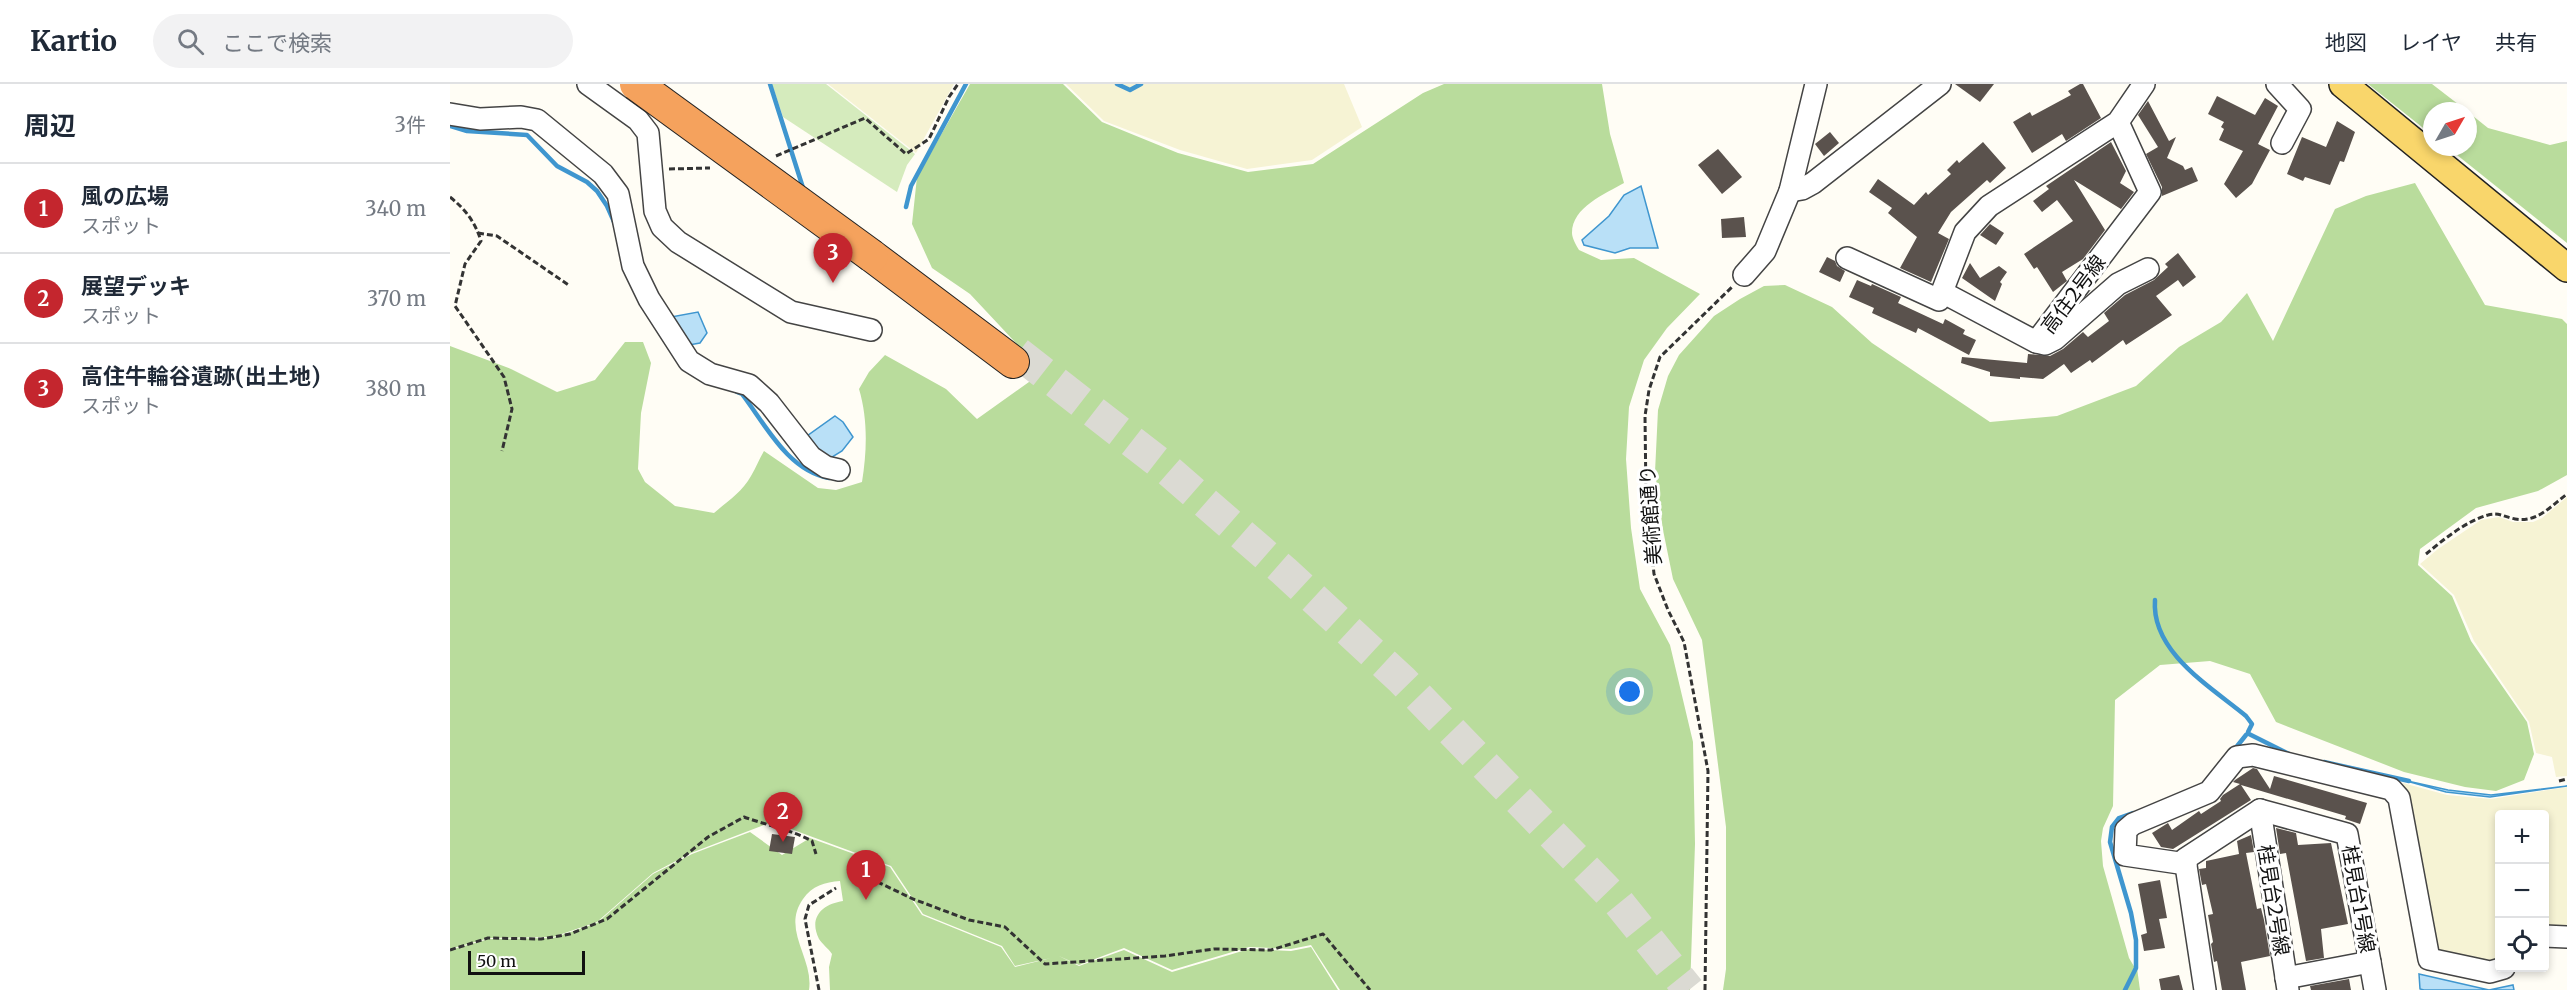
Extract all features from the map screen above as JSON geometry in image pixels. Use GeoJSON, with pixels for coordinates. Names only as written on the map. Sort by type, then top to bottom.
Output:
{"type":"FeatureCollection","features":[{"type":"Feature","properties":{"kind":"highway"},"geometry":{"type":"LineString","coordinates":[[636,84],[875,252]]}},
{"type":"Feature","properties":{"kind":"highway"},"geometry":{"type":"LineString","coordinates":[[654,84],[1016,357]]}},
{"type":"Feature","properties":{"kind":"main road"},"geometry":{"type":"LineString","coordinates":[[2343,84],[2567,268]]}},
{"type":"Feature","properties":{"kind":"street"},"geometry":{"type":"LineString","coordinates":[[588,84],[638,120],[648,134],[656,211],[662,227],[678,242],[791,312],[871,330]]}},
{"type":"Feature","properties":{"kind":"street"},"geometry":{"type":"LineString","coordinates":[[1744,275],[1764,251],[1790,191],[1816,84]]}},
{"type":"Feature","properties":{"kind":"street"},"geometry":{"type":"LineString","coordinates":[[1790,191],[1802,189],[1813,183],[1940,84]]}},
{"type":"Feature","properties":{"kind":"street"},"geometry":{"type":"LineString","coordinates":[[1847,258],[1939,300],[1965,232],[1989,206],[2118,122],[2144,84]]}},
{"type":"Feature","properties":{"kind":"street"},"geometry":{"type":"LineString","coordinates":[[2277,84],[2300,110],[2282,143]]}},
{"type":"Feature","properties":{"kind":"street"},"geometry":{"type":"LineString","coordinates":[[450,114],[480,119],[521,117],[537,120],[603,174],[618,194],[633,266],[650,298],[690,361],[710,374],[748,385],[769,403],[811,458],[826,467],[839,470]]}},
{"type":"Feature","properties":{"kind":"street","name":"高住2号線"},"geometry":{"type":"LineString","coordinates":[[1942,292],[2036,342],[2150,192],[2118,122]]}},
{"type":"Feature","properties":{"kind":"street"},"geometry":{"type":"LineString","coordinates":[[2036,342],[2045,344],[2055,339],[2118,284],[2148,269]]}},
{"type":"Feature","properties":{"kind":"street"},"geometry":{"type":"LineString","coordinates":[[2186,864],[2125,855],[2126,830],[2133,824],[2209,792],[2237,757],[2253,755],[2391,789],[2399,798],[2429,959],[2490,972],[2495,971]]}},
{"type":"Feature","properties":{"kind":"street"},"geometry":{"type":"LineString","coordinates":[[2205,990],[2185,859],[2260,810]]}},
{"type":"Feature","properties":{"kind":"street","name":"桂見台1号線"},"geometry":{"type":"LineString","coordinates":[[2260,810],[2347,834],[2374,990]]}},
{"type":"Feature","properties":{"kind":"street","name":"桂見台2号線"},"geometry":{"type":"LineString","coordinates":[[2260,810],[2287,984]]}},
{"type":"Feature","properties":{"kind":"street"},"geometry":{"type":"LineString","coordinates":[[2549,936],[2567,938]]}},
{"type":"Feature","properties":{"kind":"street"},"geometry":{"type":"LineString","coordinates":[[2287,984],[2370,962]]}},
{"type":"Feature","properties":{"kind":"path"},"geometry":{"type":"LineString","coordinates":[[770,159],[865,118],[906,154],[929,139],[949,97],[958,84]]}},
{"type":"Feature","properties":{"kind":"path"},"geometry":{"type":"LineString","coordinates":[[651,169],[714,167]]}},
{"type":"Feature","properties":{"kind":"path"},"geometry":{"type":"LineString","coordinates":[[450,197],[463,207],[475,224],[481,242],[465,264],[455,306],[504,377],[512,409],[502,452]]}},
{"type":"Feature","properties":{"kind":"path"},"geometry":{"type":"LineString","coordinates":[[478,232],[497,236],[570,286]]}},
{"type":"Feature","properties":{"kind":"path","name":"美術館通り"},"geometry":{"type":"LineString","coordinates":[[1705,990],[1708,771],[1684,642],[1654,574],[1646,497],[1645,416],[1649,390],[1660,357],[1744,275]]}},
{"type":"Feature","properties":{"kind":"path"},"geometry":{"type":"LineString","coordinates":[[2426,555],[2464,526],[2487,515],[2501,514],[2523,520],[2536,517],[2567,494]]}},
{"type":"Feature","properties":{"kind":"path"},"geometry":{"type":"LineString","coordinates":[[2559,781],[2567,779]]}},
{"type":"Feature","properties":{"kind":"path"},"geometry":{"type":"LineString","coordinates":[[450,950],[488,938],[541,939],[570,934],[607,919],[708,837],[744,817],[798,833],[812,841],[816,854]]}},
{"type":"Feature","properties":{"kind":"path"},"geometry":{"type":"LineString","coordinates":[[861,874],[913,899],[947,912],[969,920],[1005,927],[1046,964],[1165,956],[1214,949],[1271,950],[1323,934],[1370,990]]}},
{"type":"Feature","properties":{"kind":"path"},"geometry":{"type":"LineString","coordinates":[[819,990],[805,918],[809,905],[837,888]]}},
{"type":"Feature","properties":{"kind":"shaded area"},"geometry":{"type":"Polygon","coordinates":[[[828,84],[954,84],[916,153],[828,84]]]}},
{"type":"Feature","properties":{"kind":"shaded area"},"geometry":{"type":"Polygon","coordinates":[[[1066,84],[1344,84],[1362,127],[1312,160],[1247,169],[1180,150],[1104,121],[1066,84]]]}},
{"type":"Feature","properties":{"kind":"shaded area"},"geometry":{"type":"Polygon","coordinates":[[[2567,497],[2567,776],[2556,777],[2552,757],[2536,753],[2529,722],[2474,641],[2454,595],[2420,564],[2481,520],[2499,517],[2513,522],[2533,522],[2542,518],[2567,497]]]}},
{"type":"Feature","properties":{"kind":"shaded area"},"geometry":{"type":"Polygon","coordinates":[[[2403,783],[2447,795],[2491,799],[2567,787],[2567,933],[2549,932],[2549,810],[2495,810],[2495,963],[2433,955],[2403,783]]]}},
{"type":"Feature","properties":{"kind":"green space"},"geometry":{"type":"Polygon","coordinates":[[[772,84],[826,84],[915,154],[907,165],[897,192],[783,117],[772,84]]]}},
{"type":"Feature","properties":{"kind":"green space"},"geometry":{"type":"Polygon","coordinates":[[[970,84],[1063,84],[1102,122],[1178,153],[1248,172],[1313,164],[1423,93],[1444,84],[1602,84],[1610,134],[1624,183],[1583,209],[1573,224],[1574,241],[1579,250],[1601,260],[1634,258],[1700,294],[1667,328],[1644,360],[1629,407],[1626,459],[1631,528],[1640,589],[1670,645],[1693,742],[1695,844],[1690,990],[1340,990],[1311,945],[1291,949],[1249,947],[1172,970],[1124,948],[1079,965],[1059,956],[1079,966],[1124,950],[1172,972],[1249,949],[1291,951],[1311,947],[1338,990],[830,990],[829,967],[832,954],[819,939],[815,924],[819,913],[829,905],[843,901],[840,881],[815,888],[803,899],[797,910],[795,922],[807,967],[809,990],[450,990],[450,950],[489,939],[553,938],[597,923],[653,874],[692,854],[750,832],[782,855],[810,838],[890,867],[922,915],[1001,947],[1015,967],[1051,958],[1015,966],[1002,946],[923,914],[891,866],[772,822],[691,853],[653,873],[597,922],[553,937],[489,938],[450,949],[450,346],[511,369],[557,392],[595,380],[625,342],[643,342],[651,363],[641,413],[638,469],[645,482],[675,506],[714,513],[743,487],[764,451],[818,488],[836,490],[862,482],[866,435],[859,389],[869,372],[885,355],[946,389],[977,419],[1043,372],[970,294],[932,268],[912,224],[917,177],[970,84]]]}},
{"type":"Feature","properties":{"kind":"green space"},"geometry":{"type":"Polygon","coordinates":[[[2368,84],[2432,84],[2455,102],[2423,102],[2423,128],[2368,84]]]}},
{"type":"Feature","properties":{"kind":"green space"},"geometry":{"type":"Polygon","coordinates":[[[2477,119],[2488,128],[2550,145],[2567,141],[2567,243],[2458,156],[2477,156],[2477,119]]]}},
{"type":"Feature","properties":{"kind":"green space"},"geometry":{"type":"Polygon","coordinates":[[[2415,183],[2485,305],[2562,319],[2567,324],[2567,475],[2538,491],[2476,508],[2420,549],[2418,565],[2452,596],[2471,641],[2527,722],[2534,754],[2524,780],[2496,791],[2465,787],[2404,772],[2276,722],[2250,674],[2210,661],[2160,665],[2115,700],[2113,806],[2103,828],[2101,841],[2103,866],[2129,958],[2135,968],[2125,990],[1723,990],[1726,969],[1726,827],[1702,640],[1673,579],[1655,472],[1658,410],[1668,376],[1679,355],[1714,316],[1764,286],[1785,285],[1832,307],[1872,343],[1990,422],[2057,416],[2136,386],[2179,347],[2221,322],[2247,293],[2273,341],[2335,209],[2366,196],[2415,183]]]}},
{"type":"Feature","properties":{"kind":"green space"},"geometry":{"type":"Polygon","coordinates":[[[2137,968],[2140,990],[2126,990],[2137,968]]]}},
{"type":"Feature","properties":{"kind":"water"},"geometry":{"type":"Polygon","coordinates":[[[1641,186],[1658,248],[1630,248],[1615,253],[1584,245],[1582,240],[1609,216],[1624,195],[1641,186]]]}},
{"type":"Feature","properties":{"kind":"water"},"geometry":{"type":"Polygon","coordinates":[[[698,312],[707,333],[700,343],[689,345],[671,317],[698,312]]]}},
{"type":"Feature","properties":{"kind":"water"},"geometry":{"type":"Polygon","coordinates":[[[835,416],[843,422],[853,437],[842,451],[829,459],[821,455],[807,436],[835,416]]]}},
{"type":"Feature","properties":{"kind":"water"},"geometry":{"type":"Polygon","coordinates":[[[2403,780],[2448,790],[2491,795],[2567,786],[2490,797],[2446,792],[2403,780]]]}},
{"type":"Feature","properties":{"kind":"water"},"geometry":{"type":"Polygon","coordinates":[[[2419,974],[2489,990],[2424,990],[2420,989],[2419,974]]]}},
{"type":"Feature","properties":{"kind":"water"},"geometry":{"type":"Polygon","coordinates":[[[2513,985],[2514,990],[2489,990],[2513,985]]]}},
{"type":"Feature","properties":{"kind":"building"},"geometry":{"type":"Polygon","coordinates":[[[1955,84],[1994,84],[1980,102],[1955,84]]]}},
{"type":"Feature","properties":{"kind":"building"},"geometry":{"type":"Polygon","coordinates":[[[2083,84],[2101,118],[2066,141],[2062,134],[2032,153],[2013,122],[2030,112],[2032,116],[2071,95],[2068,91],[2083,84]]]}},
{"type":"Feature","properties":{"kind":"building"},"geometry":{"type":"Polygon","coordinates":[[[2217,96],[2255,115],[2265,98],[2278,106],[2258,144],[2270,150],[2252,184],[2236,198],[2224,184],[2243,151],[2219,140],[2224,129],[2221,127],[2224,122],[2208,114],[2217,96]]]}},
{"type":"Feature","properties":{"kind":"building"},"geometry":{"type":"Polygon","coordinates":[[[2148,101],[2169,141],[2176,137],[2167,158],[2183,166],[2185,170],[2192,167],[2198,181],[2162,196],[2162,187],[2146,154],[2158,147],[2138,115],[2148,101]]]}},
{"type":"Feature","properties":{"kind":"building"},"geometry":{"type":"Polygon","coordinates":[[[2337,121],[2355,132],[2344,162],[2340,161],[2330,185],[2305,177],[2303,181],[2287,174],[2302,137],[2326,147],[2337,121]]]}},
{"type":"Feature","properties":{"kind":"building"},"geometry":{"type":"Polygon","coordinates":[[[1830,132],[1839,143],[1824,156],[1815,144],[1830,132]]]}},
{"type":"Feature","properties":{"kind":"building"},"geometry":{"type":"Polygon","coordinates":[[[1983,142],[2006,168],[1990,183],[1987,180],[1951,212],[1938,233],[1949,239],[1931,282],[1900,268],[1917,237],[1888,213],[1892,208],[1869,192],[1878,179],[1914,205],[1926,192],[1928,195],[1951,174],[1947,170],[1957,160],[1959,163],[1983,142]]]}},
{"type":"Feature","properties":{"kind":"building"},"geometry":{"type":"Polygon","coordinates":[[[2111,142],[2126,171],[2120,183],[2134,192],[2121,209],[2074,180],[2105,230],[2083,259],[2062,272],[2067,281],[2053,292],[2037,267],[2034,269],[2024,254],[2073,221],[2057,200],[2042,212],[2033,201],[2049,189],[2046,186],[2111,142]]]}},
{"type":"Feature","properties":{"kind":"building"},"geometry":{"type":"Polygon","coordinates":[[[1718,149],[1742,177],[1722,194],[1698,165],[1718,149]]]}},
{"type":"Feature","properties":{"kind":"building"},"geometry":{"type":"Polygon","coordinates":[[[1744,217],[1746,237],[1722,238],[1721,219],[1744,217]]]}},
{"type":"Feature","properties":{"kind":"building"},"geometry":{"type":"Polygon","coordinates":[[[1990,224],[2004,233],[1996,245],[1980,235],[1990,224]]]}},
{"type":"Feature","properties":{"kind":"building"},"geometry":{"type":"Polygon","coordinates":[[[2178,253],[2196,277],[2183,287],[2178,280],[2156,296],[2172,315],[2126,345],[2123,340],[2092,363],[2090,360],[2071,373],[2064,364],[2043,379],[2020,377],[2020,379],[1990,376],[1990,372],[1961,363],[1962,357],[2027,363],[2028,354],[2050,356],[2063,349],[2083,332],[2088,337],[2109,321],[2104,313],[2125,295],[2154,280],[2168,267],[2165,264],[2178,253]]]}},
{"type":"Feature","properties":{"kind":"building"},"geometry":{"type":"Polygon","coordinates":[[[1827,257],[1845,271],[1840,282],[1819,272],[1827,257]]]}},
{"type":"Feature","properties":{"kind":"building"},"geometry":{"type":"Polygon","coordinates":[[[1970,263],[1980,278],[1999,266],[2007,272],[2000,282],[2002,284],[1995,301],[1962,278],[1970,263]]]}},
{"type":"Feature","properties":{"kind":"building"},"geometry":{"type":"Polygon","coordinates":[[[1857,280],[1901,297],[1898,303],[1943,324],[1945,319],[1965,330],[1963,334],[1976,340],[1969,355],[1918,328],[1916,333],[1872,313],[1874,308],[1849,297],[1857,280]]]}},
{"type":"Feature","properties":{"kind":"building"},"geometry":{"type":"Polygon","coordinates":[[[2253,768],[2257,769],[2270,789],[2274,776],[2367,803],[2360,824],[2345,819],[2346,816],[2241,785],[2251,800],[2173,849],[2161,847],[2152,833],[2168,823],[2172,830],[2199,811],[2201,814],[2221,801],[2223,795],[2240,784],[2233,782],[2253,768]]]}},
{"type":"Feature","properties":{"kind":"building"},"geometry":{"type":"Polygon","coordinates":[[[2276,828],[2296,833],[2298,845],[2331,843],[2348,924],[2321,929],[2324,958],[2306,961],[2286,853],[2280,854],[2276,828]]]}},
{"type":"Feature","properties":{"kind":"building"},"geometry":{"type":"Polygon","coordinates":[[[772,834],[795,837],[792,854],[769,851],[772,834]]]}},
{"type":"Feature","properties":{"kind":"building"},"geometry":{"type":"Polygon","coordinates":[[[2251,835],[2254,852],[2246,853],[2257,909],[2261,908],[2264,920],[2270,956],[2241,962],[2246,990],[2222,990],[2217,961],[2214,962],[2211,944],[2213,942],[2208,915],[2213,914],[2206,884],[2202,885],[2199,869],[2206,868],[2206,861],[2239,854],[2237,841],[2251,835]]]}},
{"type":"Feature","properties":{"kind":"building"},"geometry":{"type":"Polygon","coordinates":[[[2160,880],[2167,918],[2159,919],[2165,948],[2144,951],[2141,935],[2147,933],[2138,884],[2160,880]]]}},
{"type":"Feature","properties":{"kind":"building"},"geometry":{"type":"Polygon","coordinates":[[[2179,975],[2183,990],[2161,990],[2159,979],[2179,975]]]}},
{"type":"Feature","properties":{"kind":"building"},"geometry":{"type":"Polygon","coordinates":[[[2349,979],[2351,990],[2311,990],[2310,986],[2349,979]]]}},
{"type":"Feature","properties":{"kind":"waterway"},"geometry":{"type":"LineString","coordinates":[[770,84],[804,191]]}},
{"type":"Feature","properties":{"kind":"waterway"},"geometry":{"type":"LineString","coordinates":[[906,207],[911,186],[966,84]]}},
{"type":"Feature","properties":{"kind":"waterway"},"geometry":{"type":"LineString","coordinates":[[1117,84],[1130,90],[1141,84]]}},
{"type":"Feature","properties":{"kind":"waterway"},"geometry":{"type":"LineString","coordinates":[[450,126],[467,131],[527,135],[557,166],[587,182],[597,191],[615,224]]}},
{"type":"Feature","properties":{"kind":"waterway"},"geometry":{"type":"LineString","coordinates":[[737,392],[742,394],[779,445],[790,456],[814,474],[829,478]]}},
{"type":"Feature","properties":{"kind":"waterway"},"geometry":{"type":"LineString","coordinates":[[2155,600],[2156,619],[2173,652],[2186,667],[2246,716],[2252,724],[2248,732]]}},
{"type":"Feature","properties":{"kind":"waterway"},"geometry":{"type":"LineString","coordinates":[[2249,734],[2289,754]]}},
{"type":"Feature","properties":{"kind":"waterway"},"geometry":{"type":"LineString","coordinates":[[2234,750],[2246,735]]}},
{"type":"Feature","properties":{"kind":"waterway"},"geometry":{"type":"LineString","coordinates":[[2324,762],[2409,781]]}},
{"type":"Feature","properties":{"kind":"waterway"},"geometry":{"type":"LineString","coordinates":[[2125,990],[2136,968],[2136,940],[2131,913],[2110,842],[2112,827],[2119,818],[2133,813]]}},
{"type":"Feature","properties":{"kind":"tunnel"},"geometry":{"type":"LineString","coordinates":[[1018,353],[1161,464],[1284,571],[1402,680],[1619,903],[1689,990]]}},
{"type":"Feature","properties":{"kind":"place","name":"高住牛輪谷遺跡(出土地)"},"geometry":{"type":"Point","coordinates":[833,283]}},
{"type":"Feature","properties":{"kind":"place","name":"展望デッキ"},"geometry":{"type":"Point","coordinates":[783,842]}},
{"type":"Feature","properties":{"kind":"place","name":"風の広場"},"geometry":{"type":"Point","coordinates":[866,900]}}]}
